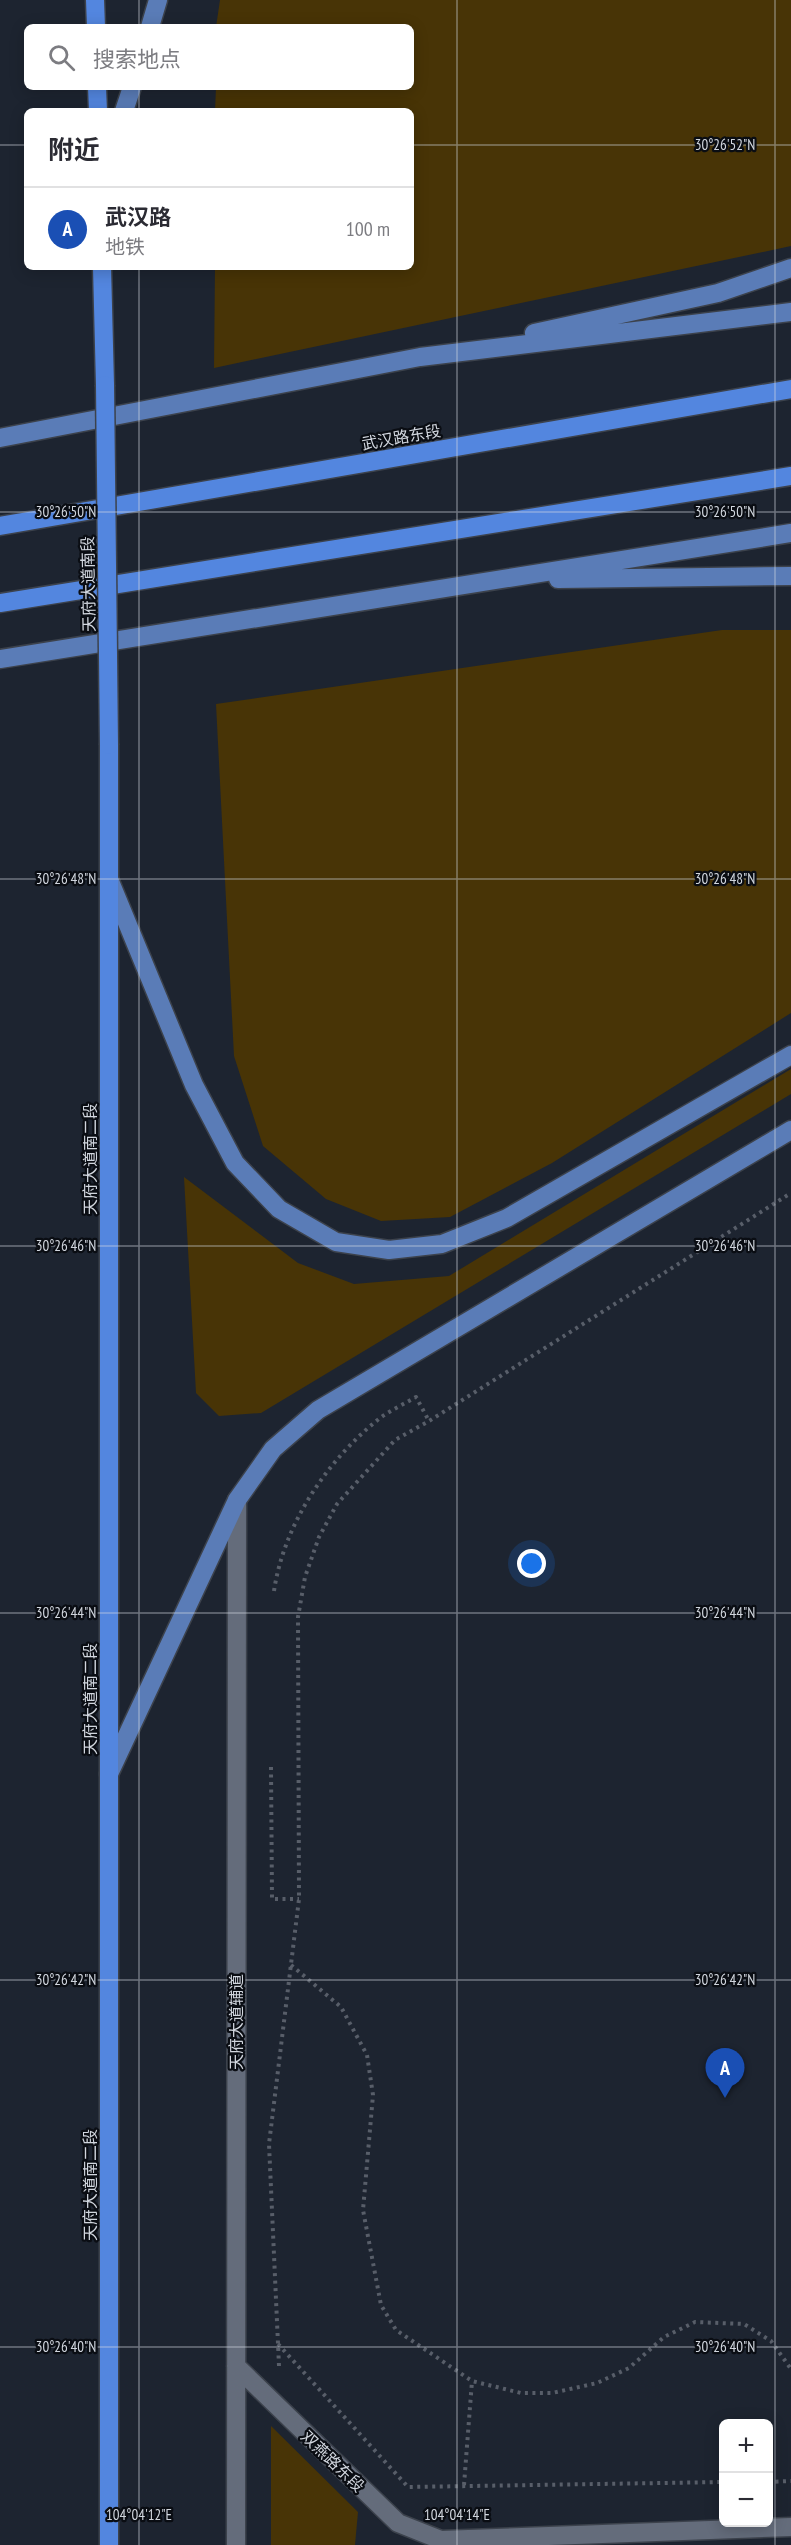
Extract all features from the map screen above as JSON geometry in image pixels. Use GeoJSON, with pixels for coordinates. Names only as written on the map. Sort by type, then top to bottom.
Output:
{"type":"FeatureCollection","features":[{"type":"Feature","properties":{"kind":"highway"},"geometry":{"type":"LineString","coordinates":[[95,0],[96,24]]}},
{"type":"Feature","properties":{"kind":"highway"},"geometry":{"type":"LineString","coordinates":[[98,90],[98,108]]}},
{"type":"Feature","properties":{"kind":"highway","name":"天府大道南段"},"geometry":{"type":"LineString","coordinates":[[102,270],[109,745]]}},
{"type":"Feature","properties":{"kind":"highway","name":"武汉路东段"},"geometry":{"type":"LineString","coordinates":[[8,524],[791,390]]}},
{"type":"Feature","properties":{"kind":"highway"},"geometry":{"type":"LineString","coordinates":[[0,603],[791,477]]}},
{"type":"Feature","properties":{"kind":"highway","name":"天府大道南二段"},"geometry":{"type":"LineString","coordinates":[[109,745],[109,2545]]}},
{"type":"Feature","properties":{"kind":"main road"},"geometry":{"type":"LineString","coordinates":[[151,24],[158,0]]}},
{"type":"Feature","properties":{"kind":"main road"},"geometry":{"type":"LineString","coordinates":[[125,108],[131,90]]}},
{"type":"Feature","properties":{"kind":"main road"},"geometry":{"type":"LineString","coordinates":[[0,438],[420,357],[718,294],[791,267]]}},
{"type":"Feature","properties":{"kind":"main road"},"geometry":{"type":"LineString","coordinates":[[420,357],[791,312]]}},
{"type":"Feature","properties":{"kind":"main road"},"geometry":{"type":"LineString","coordinates":[[0,659],[791,533]]}},
{"type":"Feature","properties":{"kind":"main road"},"geometry":{"type":"LineString","coordinates":[[494,580],[791,576]]}},
{"type":"Feature","properties":{"kind":"main road"},"geometry":{"type":"LineString","coordinates":[[109,879],[194,1086],[235,1163],[279,1209],[336,1242],[389,1250],[442,1244],[507,1218],[791,1055]]}},
{"type":"Feature","properties":{"kind":"main road"},"geometry":{"type":"LineString","coordinates":[[109,1774],[237,1500],[273,1449],[318,1410],[791,1130]]}},
{"type":"Feature","properties":{"kind":"street","name":"天府大道辅道"},"geometry":{"type":"LineString","coordinates":[[237,1500],[237,2545]]}},
{"type":"Feature","properties":{"kind":"street","name":"双燕路东段"},"geometry":{"type":"LineString","coordinates":[[237,2366],[398,2523],[436,2542],[791,2527]]}},
{"type":"Feature","properties":{"kind":"path"},"geometry":{"type":"LineString","coordinates":[[280,2410],[269,2144],[299,1899],[298,1617],[305,1577],[320,1537],[337,1504],[395,1440],[429,1421],[791,1193]]}},
{"type":"Feature","properties":{"kind":"path"},"geometry":{"type":"LineString","coordinates":[[274,1592],[277,1572],[297,1522],[316,1487],[347,1449],[381,1417],[416,1397],[429,1421]]}},
{"type":"Feature","properties":{"kind":"path"},"geometry":{"type":"LineString","coordinates":[[271,1767],[272,1899],[299,1899]]}},
{"type":"Feature","properties":{"kind":"path"},"geometry":{"type":"LineString","coordinates":[[291,1965],[341,2007],[367,2055],[373,2095],[363,2210],[381,2305],[396,2330],[472,2382],[521,2393],[552,2393],[597,2383],[628,2368],[664,2337],[695,2322],[744,2324],[771,2341],[791,2370]]}},
{"type":"Feature","properties":{"kind":"path"},"geometry":{"type":"LineString","coordinates":[[278,2343],[408,2487],[719,2482]]}},
{"type":"Feature","properties":{"kind":"path"},"geometry":{"type":"LineString","coordinates":[[464,2486],[472,2382]]}},
{"type":"Feature","properties":{"kind":"path"},"geometry":{"type":"LineString","coordinates":[[773,2482],[791,2481]]}},
{"type":"Feature","properties":{"kind":"shaded area"},"geometry":{"type":"Polygon","coordinates":[[[220,0],[791,0],[791,246],[214,368],[215,270],[414,270],[414,108],[215,108],[216,90],[414,90],[414,24],[216,24],[220,0]]]}},
{"type":"Feature","properties":{"kind":"shaded area"},"geometry":{"type":"Polygon","coordinates":[[[722,630],[791,630],[791,1013],[552,1163],[450,1217],[381,1221],[326,1199],[263,1146],[234,1056],[216,704],[722,630]]]}},
{"type":"Feature","properties":{"kind":"shaded area"},"geometry":{"type":"Polygon","coordinates":[[[791,1069],[791,1094],[261,1413],[219,1416],[196,1393],[184,1177],[298,1263],[354,1284],[449,1276],[791,1069]]]}},
{"type":"Feature","properties":{"kind":"shaded area"},"geometry":{"type":"Polygon","coordinates":[[[271,2426],[358,2512],[355,2545],[271,2545],[271,2426]]]}},
{"type":"Feature","properties":{"kind":"place","name":"武汉路"},"geometry":{"type":"Point","coordinates":[725,2098]}}]}
